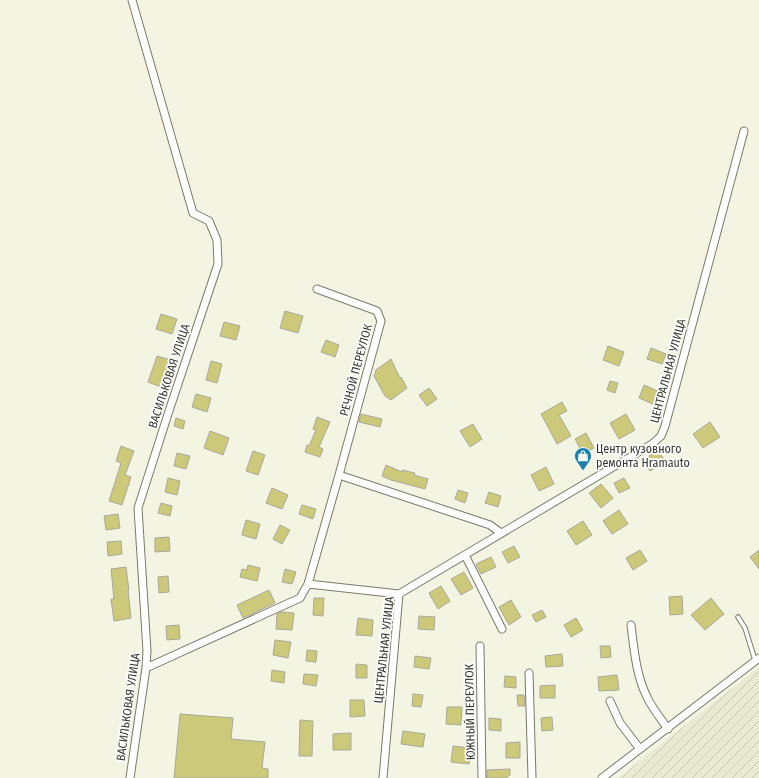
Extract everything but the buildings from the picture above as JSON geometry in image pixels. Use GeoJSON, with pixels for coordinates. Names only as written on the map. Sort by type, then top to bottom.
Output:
{"type":"FeatureCollection","features":[{"type":"Feature","properties":{"kind":"street","name":"ВАСИЛЬКОВАЯ УЛИЦА"},"geometry":{"type":"LineString","coordinates":[[130,778],[146,668],[147,651],[138,508],[218,264],[217,240],[209,221],[193,213],[132,0]]}},
{"type":"Feature","properties":{"kind":"street","name":"ЦЕНТРАЛЬНАЯ УЛИЦА"},"geometry":{"type":"LineString","coordinates":[[383,778],[399,594],[652,444],[661,436],[744,131]]}},
{"type":"Feature","properties":{"kind":"street","name":"РЕЧНОЙ ПЕРЕУЛОК"},"geometry":{"type":"LineString","coordinates":[[308,584],[381,321],[377,311],[317,289]]}},
{"type":"Feature","properties":{"kind":"street"},"geometry":{"type":"LineString","coordinates":[[339,475],[490,525],[501,533]]}},
{"type":"Feature","properties":{"kind":"street"},"geometry":{"type":"LineString","coordinates":[[465,555],[502,629]]}},
{"type":"Feature","properties":{"kind":"street"},"geometry":{"type":"LineString","coordinates":[[146,668],[300,598],[308,584],[399,594]]}},
{"type":"Feature","properties":{"kind":"street"},"geometry":{"type":"LineString","coordinates":[[631,625],[634,652],[639,676],[644,690],[647,697],[668,728]]}},
{"type":"Feature","properties":{"kind":"street","name":"ЮЖНЫЙ ПЕРЕУЛОК"},"geometry":{"type":"LineString","coordinates":[[480,646],[482,778]]}},
{"type":"Feature","properties":{"kind":"street"},"geometry":{"type":"LineString","coordinates":[[602,778],[757,660]]}},
{"type":"Feature","properties":{"kind":"street"},"geometry":{"type":"LineString","coordinates":[[529,673],[532,778]]}},
{"type":"Feature","properties":{"kind":"street"},"geometry":{"type":"LineString","coordinates":[[610,701],[620,723],[640,749]]}},
{"type":"Feature","properties":{"kind":"lane"},"geometry":{"type":"LineString","coordinates":[[738,618],[745,628],[757,660]]}},
{"type":"Feature","properties":{"kind":"shaded area"},"geometry":{"type":"Polygon","coordinates":[[[759,667],[759,778],[618,778],[759,667]]]}},
{"type":"Feature","properties":{"kind":"place","name":"Центр кузовного ремонта Hramauto"},"geometry":{"type":"Point","coordinates":[583,471]}}]}
